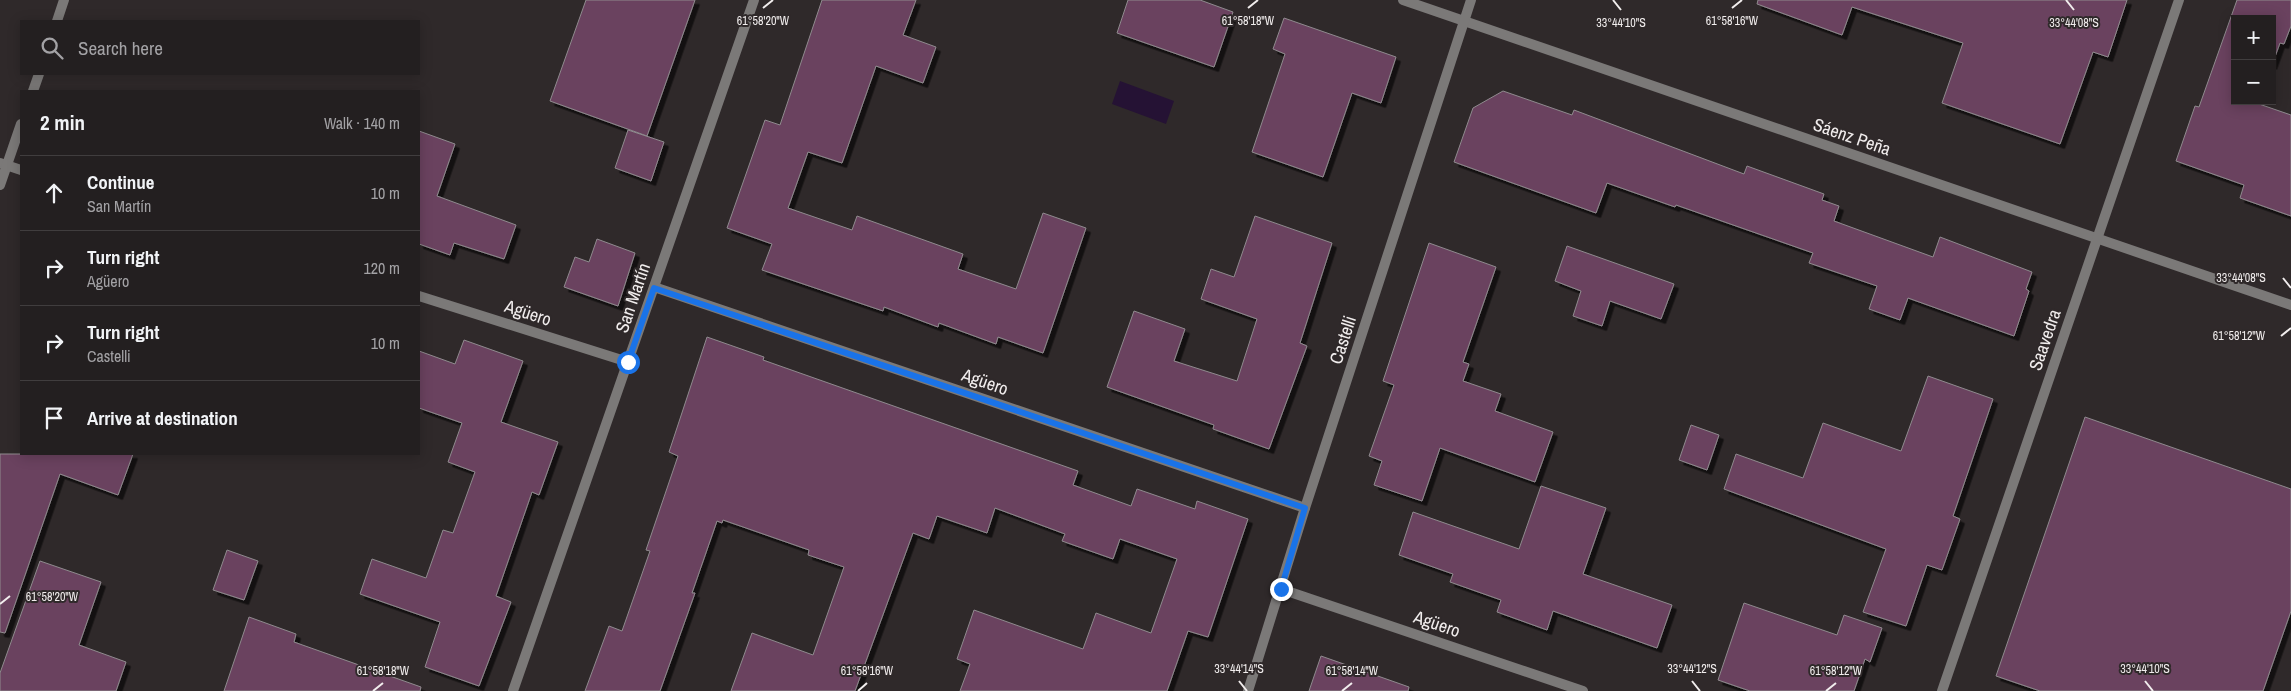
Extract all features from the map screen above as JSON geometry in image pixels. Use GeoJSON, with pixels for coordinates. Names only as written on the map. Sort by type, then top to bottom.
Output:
{"type":"FeatureCollection","features":[{"type":"Feature","properties":{"kind":"street"},"geometry":{"type":"LineString","coordinates":[[57,20],[64,0]]}},
{"type":"Feature","properties":{"kind":"street","name":"San Martín"},"geometry":{"type":"LineString","coordinates":[[513,691],[754,0]]}},
{"type":"Feature","properties":{"kind":"street","name":"Sáenz Peña"},"geometry":{"type":"LineString","coordinates":[[1403,0],[2291,305]]}},
{"type":"Feature","properties":{"kind":"street","name":"Castelli"},"geometry":{"type":"LineString","coordinates":[[1248,691],[1305,508],[1471,0]]}},
{"type":"Feature","properties":{"kind":"street","name":"Saavedra"},"geometry":{"type":"LineString","coordinates":[[1942,691],[2179,0]]}},
{"type":"Feature","properties":{"kind":"street"},"geometry":{"type":"LineString","coordinates":[[32,90],[39,75]]}},
{"type":"Feature","properties":{"kind":"street"},"geometry":{"type":"LineString","coordinates":[[0,185],[3,165],[20,126]]}},
{"type":"Feature","properties":{"kind":"street"},"geometry":{"type":"LineString","coordinates":[[3,165],[20,170]]}},
{"type":"Feature","properties":{"kind":"street","name":"Agüero"},"geometry":{"type":"LineString","coordinates":[[654,288],[1305,508]]}},
{"type":"Feature","properties":{"kind":"street","name":"Agüero"},"geometry":{"type":"LineString","coordinates":[[420,296],[628,362]]}},
{"type":"Feature","properties":{"kind":"street","name":"Agüero"},"geometry":{"type":"LineString","coordinates":[[1281,589],[1583,691]]}},
{"type":"Feature","properties":{"kind":"shaded area"},"geometry":{"type":"Polygon","coordinates":[[[1120,81],[1174,101],[1166,124],[1112,104],[1120,81]]]}},
{"type":"Feature","properties":{"kind":"building"},"geometry":{"type":"Polygon","coordinates":[[[586,0],[695,0],[647,136],[550,101],[586,0]]]}},
{"type":"Feature","properties":{"kind":"building"},"geometry":{"type":"Polygon","coordinates":[[[822,0],[916,0],[903,35],[936,47],[923,83],[876,66],[842,163],[808,152],[788,208],[852,230],[857,216],[963,254],[958,269],[1016,289],[1043,213],[1086,228],[1043,353],[998,337],[996,344],[939,323],[938,327],[884,307],[883,311],[762,270],[772,244],[727,228],[765,120],[780,125],[822,0]]]}},
{"type":"Feature","properties":{"kind":"building"},"geometry":{"type":"Polygon","coordinates":[[[1128,0],[1200,0],[1233,12],[1214,67],[1117,33],[1128,0]]]}},
{"type":"Feature","properties":{"kind":"building"},"geometry":{"type":"Polygon","coordinates":[[[1758,0],[2127,0],[2108,57],[2093,52],[2060,144],[1942,103],[1963,43],[1852,7],[1842,35],[1757,4],[1758,0]]]}},
{"type":"Feature","properties":{"kind":"building"},"geometry":{"type":"Polygon","coordinates":[[[2237,0],[2291,0],[2291,26],[2284,44],[2280,43],[2276,54],[2276,15],[2232,15],[2237,0]]]}},
{"type":"Feature","properties":{"kind":"building"},"geometry":{"type":"Polygon","coordinates":[[[2231,17],[2231,105],[2262,105],[2291,115],[2291,216],[2240,198],[2244,185],[2176,161],[2195,106],[2199,107],[2231,17]]]}},
{"type":"Feature","properties":{"kind":"building"},"geometry":{"type":"Polygon","coordinates":[[[1284,18],[1396,57],[1381,103],[1352,93],[1323,177],[1252,152],[1285,54],[1273,49],[1284,18]]]}},
{"type":"Feature","properties":{"kind":"building"},"geometry":{"type":"Polygon","coordinates":[[[1503,91],[1572,115],[1574,110],[1744,174],[1747,166],[1824,194],[1822,200],[1839,206],[1834,221],[1933,257],[1940,237],[2032,272],[2026,289],[2029,291],[2014,336],[1908,298],[1900,320],[1869,309],[1877,286],[1809,263],[1813,253],[1607,183],[1596,213],[1454,162],[1473,108],[1503,91]]]}},
{"type":"Feature","properties":{"kind":"building"},"geometry":{"type":"Polygon","coordinates":[[[628,130],[664,142],[651,181],[615,168],[628,130]]]}},
{"type":"Feature","properties":{"kind":"building"},"geometry":{"type":"Polygon","coordinates":[[[420,131],[455,144],[437,196],[516,225],[504,259],[454,243],[450,255],[420,244],[420,131]]]}},
{"type":"Feature","properties":{"kind":"building"},"geometry":{"type":"Polygon","coordinates":[[[1255,216],[1332,243],[1300,343],[1307,346],[1269,449],[1213,429],[1214,425],[1107,387],[1134,311],[1185,329],[1174,361],[1237,381],[1257,319],[1201,299],[1211,269],[1234,277],[1255,216]]]}},
{"type":"Feature","properties":{"kind":"building"},"geometry":{"type":"Polygon","coordinates":[[[597,239],[635,253],[618,306],[564,287],[575,257],[589,262],[597,239]]]}},
{"type":"Feature","properties":{"kind":"building"},"geometry":{"type":"Polygon","coordinates":[[[1429,243],[1496,267],[1463,362],[1469,364],[1463,381],[1501,394],[1495,411],[1553,432],[1535,482],[1440,448],[1422,501],[1374,485],[1382,461],[1369,456],[1394,385],[1383,381],[1429,243]]]}},
{"type":"Feature","properties":{"kind":"building"},"geometry":{"type":"Polygon","coordinates":[[[1567,246],[1674,284],[1661,319],[1610,301],[1602,326],[1573,316],[1581,291],[1555,281],[1567,246]]]}},
{"type":"Feature","properties":{"kind":"building"},"geometry":{"type":"Polygon","coordinates":[[[707,337],[764,357],[763,360],[1078,471],[1073,485],[1131,506],[1137,489],[1195,509],[1197,501],[1248,519],[1208,637],[1188,631],[1167,691],[960,691],[970,664],[957,659],[974,610],[1083,649],[1096,613],[1151,633],[1177,559],[1120,539],[1113,559],[1062,541],[1065,534],[995,508],[987,533],[937,516],[929,539],[913,533],[855,691],[731,691],[752,633],[813,655],[844,567],[808,555],[809,550],[723,520],[722,523],[717,521],[692,593],[695,593],[660,691],[585,691],[609,626],[622,631],[650,551],[646,550],[678,456],[669,452],[707,337]]]}},
{"type":"Feature","properties":{"kind":"building"},"geometry":{"type":"Polygon","coordinates":[[[464,340],[523,361],[501,422],[558,442],[539,495],[532,492],[496,596],[511,602],[479,686],[425,667],[440,622],[360,594],[372,559],[426,578],[443,530],[453,533],[475,472],[448,462],[462,423],[420,408],[420,351],[455,364],[464,340]]]}},
{"type":"Feature","properties":{"kind":"building"},"geometry":{"type":"Polygon","coordinates":[[[1928,376],[1993,399],[1953,516],[1960,519],[1942,570],[1927,565],[1906,626],[1863,612],[1886,549],[1724,489],[1736,454],[1803,478],[1823,423],[1901,451],[1928,376]]]}},
{"type":"Feature","properties":{"kind":"building"},"geometry":{"type":"Polygon","coordinates":[[[2085,417],[2291,489],[2291,611],[2263,691],[2040,691],[1996,676],[2085,417]]]}},
{"type":"Feature","properties":{"kind":"building"},"geometry":{"type":"Polygon","coordinates":[[[1691,425],[1719,435],[1707,470],[1679,460],[1691,425]]]}},
{"type":"Feature","properties":{"kind":"building"},"geometry":{"type":"Polygon","coordinates":[[[0,454],[133,455],[118,495],[60,474],[5,633],[0,632],[0,454]]]}},
{"type":"Feature","properties":{"kind":"building"},"geometry":{"type":"Polygon","coordinates":[[[1541,486],[1606,508],[1583,574],[1672,605],[1657,648],[1553,611],[1547,630],[1497,612],[1501,600],[1450,582],[1453,574],[1399,555],[1413,512],[1519,549],[1541,486]]]}},
{"type":"Feature","properties":{"kind":"building"},"geometry":{"type":"Polygon","coordinates":[[[227,550],[258,561],[244,600],[213,590],[227,550]]]}},
{"type":"Feature","properties":{"kind":"building"},"geometry":{"type":"Polygon","coordinates":[[[40,561],[101,582],[79,645],[126,662],[116,691],[0,691],[0,673],[40,561]]]}},
{"type":"Feature","properties":{"kind":"building"},"geometry":{"type":"Polygon","coordinates":[[[1744,603],[1837,635],[1844,615],[1882,628],[1870,662],[1865,659],[1854,691],[1750,691],[1718,680],[1744,603]]]}},
{"type":"Feature","properties":{"kind":"building"},"geometry":{"type":"Polygon","coordinates":[[[249,617],[296,634],[294,642],[421,687],[420,691],[224,691],[249,617]]]}},
{"type":"Feature","properties":{"kind":"building"},"geometry":{"type":"Polygon","coordinates":[[[1321,656],[1409,687],[1408,691],[1309,691],[1321,656]]]}},
{"type":"Feature","properties":{"kind":"route"},"geometry":{"type":"LineString","coordinates":[[628,362],[654,288],[1305,508],[1281,589]]}}]}
